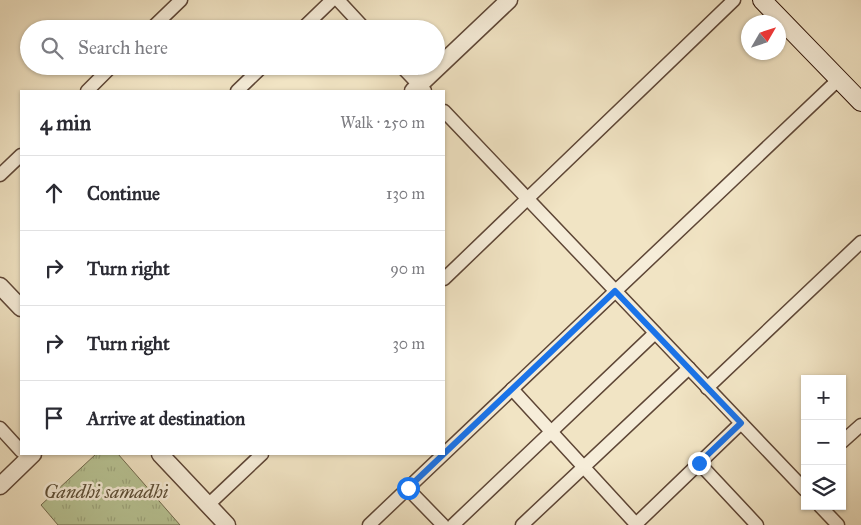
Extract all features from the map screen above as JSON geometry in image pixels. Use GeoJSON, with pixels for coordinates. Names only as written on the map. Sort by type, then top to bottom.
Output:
{"type":"FeatureCollection","features":[{"type":"Feature","properties":{"kind":"main road"},"geometry":{"type":"LineString","coordinates":[[762,0],[861,102]]}},
{"type":"Feature","properties":{"kind":"main road"},"geometry":{"type":"LineString","coordinates":[[776,0],[861,86]]}},
{"type":"Feature","properties":{"kind":"street"},"geometry":{"type":"LineString","coordinates":[[160,20],[181,0]]}},
{"type":"Feature","properties":{"kind":"street"},"geometry":{"type":"LineString","coordinates":[[311,20],[332,0]]}},
{"type":"Feature","properties":{"kind":"street"},"geometry":{"type":"LineString","coordinates":[[338,0],[357,20]]}},
{"type":"Feature","properties":{"kind":"street"},"geometry":{"type":"LineString","coordinates":[[445,63],[509,0]]}},
{"type":"Feature","properties":{"kind":"street"},"geometry":{"type":"LineString","coordinates":[[445,278],[734,0]]}},
{"type":"Feature","properties":{"kind":"street"},"geometry":{"type":"LineString","coordinates":[[88,90],[103,75]]}},
{"type":"Feature","properties":{"kind":"street"},"geometry":{"type":"LineString","coordinates":[[238,90],[254,75]]}},
{"type":"Feature","properties":{"kind":"street"},"geometry":{"type":"LineString","coordinates":[[408,75],[419,89],[433,75]]}},
{"type":"Feature","properties":{"kind":"street"},"geometry":{"type":"LineString","coordinates":[[445,453],[839,79]]}},
{"type":"Feature","properties":{"kind":"street"},"geometry":{"type":"LineString","coordinates":[[445,112],[707,388],[801,482]]}},
{"type":"Feature","properties":{"kind":"street"},"geometry":{"type":"LineString","coordinates":[[0,175],[20,156]]}},
{"type":"Feature","properties":{"kind":"street"},"geometry":{"type":"LineString","coordinates":[[707,388],[861,242]]}},
{"type":"Feature","properties":{"kind":"street"},"geometry":{"type":"LineString","coordinates":[[0,286],[20,304]]}},
{"type":"Feature","properties":{"kind":"street"},"geometry":{"type":"LineString","coordinates":[[453,525],[655,333]]}},
{"type":"Feature","properties":{"kind":"street"},"geometry":{"type":"LineString","coordinates":[[522,525],[689,368]]}},
{"type":"Feature","properties":{"kind":"street"},"geometry":{"type":"LineString","coordinates":[[512,389],[636,524],[741,423]]}},
{"type":"Feature","properties":{"kind":"street"},"geometry":{"type":"LineString","coordinates":[[846,438],[861,425]]}},
{"type":"Feature","properties":{"kind":"street"},"geometry":{"type":"LineString","coordinates":[[0,428],[20,447]]}},
{"type":"Feature","properties":{"kind":"street"},"geometry":{"type":"LineString","coordinates":[[0,486],[26,455]]}},
{"type":"Feature","properties":{"kind":"street"},"geometry":{"type":"LineString","coordinates":[[161,455],[227,525]]}},
{"type":"Feature","properties":{"kind":"street"},"geometry":{"type":"LineString","coordinates":[[208,505],[261,455]]}},
{"type":"Feature","properties":{"kind":"street"},"geometry":{"type":"LineString","coordinates":[[369,525],[443,455]]}},
{"type":"Feature","properties":{"kind":"street"},"geometry":{"type":"LineString","coordinates":[[699,463],[757,525]]}},
{"type":"Feature","properties":{"kind":"street"},"geometry":{"type":"LineString","coordinates":[[408,488],[443,525]]}},
{"type":"Feature","properties":{"kind":"street"},"geometry":{"type":"LineString","coordinates":[[824,510],[838,525]]}},
{"type":"Feature","properties":{"kind":"green space","name":"Gandhi samadhi"},"geometry":{"type":"Polygon","coordinates":[[[95,455],[119,455],[180,525],[58,525],[41,505],[95,455]]]}},
{"type":"Feature","properties":{"kind":"route"},"geometry":{"type":"LineString","coordinates":[[408,488],[615,291],[741,423],[699,463]]}}]}
